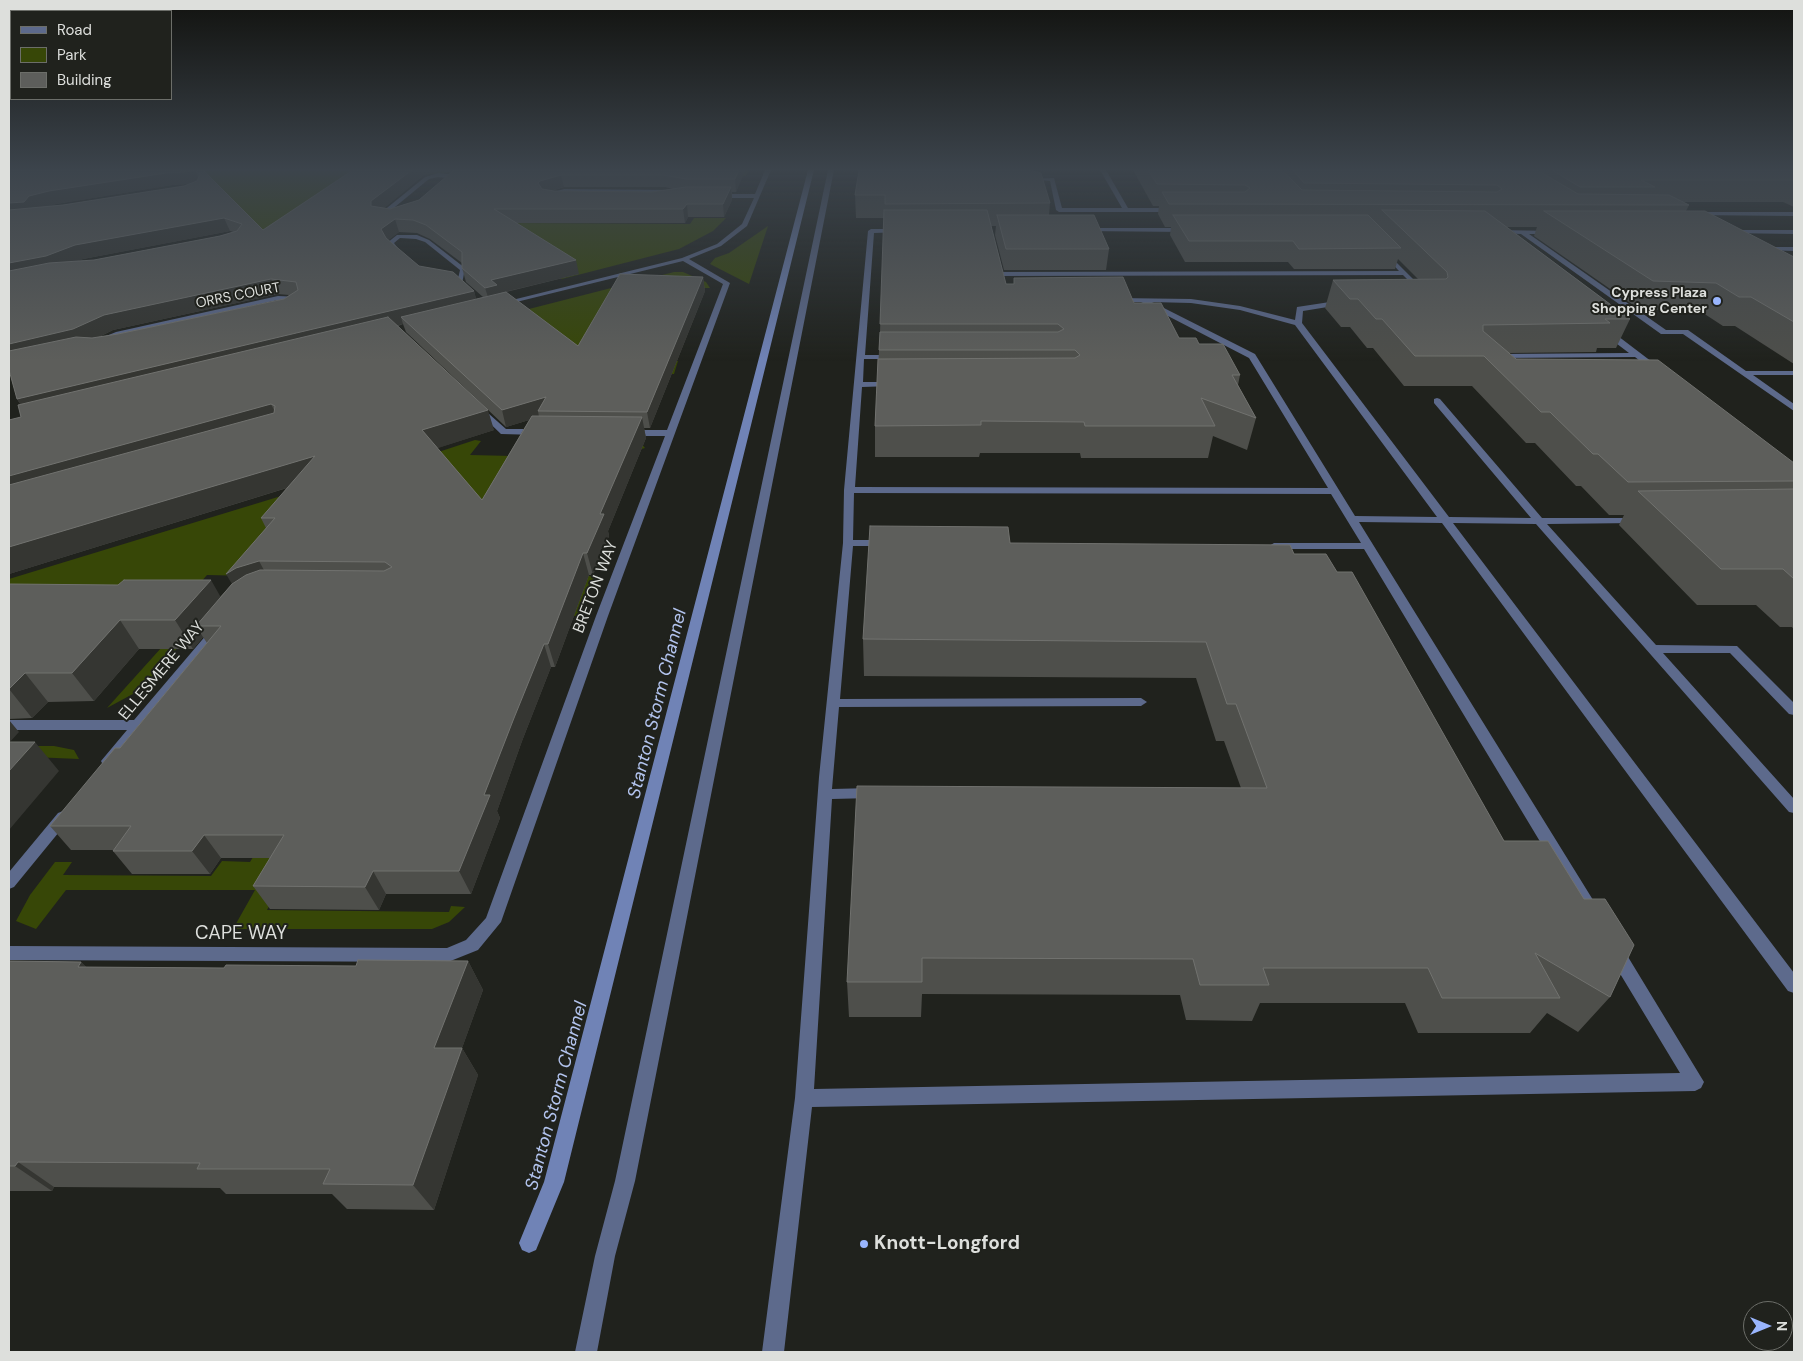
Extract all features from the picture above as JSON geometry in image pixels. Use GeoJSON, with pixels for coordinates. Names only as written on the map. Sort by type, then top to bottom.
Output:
{"type":"FeatureCollection","features":[{"type":"Feature","properties":{"kind":"street"},"geometry":{"type":"LineString","coordinates":[[397,234],[390,243],[394,250],[407,261]]}},
{"type":"Feature","properties":{"kind":"street"},"geometry":{"type":"LineString","coordinates":[[400,234],[427,241],[463,269],[459,285]]}},
{"type":"Feature","properties":{"kind":"street"},"geometry":{"type":"LineString","coordinates":[[487,307],[684,259],[719,245],[735,234]]}},
{"type":"Feature","properties":{"kind":"street"},"geometry":{"type":"LineString","coordinates":[[586,1352],[605,1256],[625,1180],[818,234]]}},
{"type":"Feature","properties":{"kind":"street"},"geometry":{"type":"LineString","coordinates":[[773,1352],[804,1098],[824,794],[848,543],[850,490],[871,234]]}},
{"type":"Feature","properties":{"kind":"street"},"geometry":{"type":"LineString","coordinates":[[1524,234],[1664,332],[1685,332],[1794,408]]}},
{"type":"Feature","properties":{"kind":"street"},"geometry":{"type":"LineString","coordinates":[[1735,234],[1748,240]]}},
{"type":"Feature","properties":{"kind":"street"},"geometry":{"type":"LineString","coordinates":[[1756,245],[1779,257]]}},
{"type":"Feature","properties":{"kind":"street"},"geometry":{"type":"LineString","coordinates":[[1378,246],[1433,302]]}},
{"type":"Feature","properties":{"kind":"street"},"geometry":{"type":"LineString","coordinates":[[1764,249],[1794,249]]}},
{"type":"Feature","properties":{"kind":"street","name":"BRETON WAY"},"geometry":{"type":"LineString","coordinates":[[472,945],[493,922],[602,616],[727,284],[684,259]]}},
{"type":"Feature","properties":{"kind":"street"},"geometry":{"type":"LineString","coordinates":[[997,265],[1002,283]]}},
{"type":"Feature","properties":{"kind":"street"},"geometry":{"type":"LineString","coordinates":[[999,274],[1404,273]]}},
{"type":"Feature","properties":{"kind":"street","name":"ORRS COURT"},"geometry":{"type":"LineString","coordinates":[[95,348],[116,334],[278,298],[297,299],[298,304],[293,307]]}},
{"type":"Feature","properties":{"kind":"street"},"geometry":{"type":"LineString","coordinates":[[1103,300],[1191,301],[1240,308],[1298,323],[1794,986]]}},
{"type":"Feature","properties":{"kind":"street"},"geometry":{"type":"LineString","coordinates":[[1142,300],[1252,356],[1597,920]]}},
{"type":"Feature","properties":{"kind":"street"},"geometry":{"type":"LineString","coordinates":[[1298,323],[1300,309],[1333,302],[1353,302]]}},
{"type":"Feature","properties":{"kind":"street"},"geometry":{"type":"LineString","coordinates":[[1600,326],[1661,373]]}},
{"type":"Feature","properties":{"kind":"street"},"geometry":{"type":"LineString","coordinates":[[1486,357],[1637,355]]}},
{"type":"Feature","properties":{"kind":"street"},"geometry":{"type":"LineString","coordinates":[[860,357],[909,357]]}},
{"type":"Feature","properties":{"kind":"street"},"geometry":{"type":"LineString","coordinates":[[1744,373],[1794,373]]}},
{"type":"Feature","properties":{"kind":"street"},"geometry":{"type":"LineString","coordinates":[[858,385],[907,384]]}},
{"type":"Feature","properties":{"kind":"street"},"geometry":{"type":"LineString","coordinates":[[1437,401],[1539,521],[1794,808]]}},
{"type":"Feature","properties":{"kind":"street"},"geometry":{"type":"LineString","coordinates":[[474,403],[504,432],[544,432]]}},
{"type":"Feature","properties":{"kind":"street"},"geometry":{"type":"LineString","coordinates":[[622,433],[671,433]]}},
{"type":"Feature","properties":{"kind":"street"},"geometry":{"type":"LineString","coordinates":[[850,490],[1335,491]]}},
{"type":"Feature","properties":{"kind":"street"},"geometry":{"type":"LineString","coordinates":[[1352,519],[1647,520]]}},
{"type":"Feature","properties":{"kind":"street"},"geometry":{"type":"LineString","coordinates":[[848,543],[898,543]]}},
{"type":"Feature","properties":{"kind":"street"},"geometry":{"type":"LineString","coordinates":[[1261,545],[1369,546]]}},
{"type":"Feature","properties":{"kind":"street","name":"ELLESMERE WAY"},"geometry":{"type":"LineString","coordinates":[[101,770],[227,618]]}},
{"type":"Feature","properties":{"kind":"street"},"geometry":{"type":"LineString","coordinates":[[1652,649],[1733,649],[1794,711]]}},
{"type":"Feature","properties":{"kind":"street"},"geometry":{"type":"LineString","coordinates":[[833,703],[1141,702]]}},
{"type":"Feature","properties":{"kind":"street"},"geometry":{"type":"LineString","coordinates":[[9,725],[138,725]]}},
{"type":"Feature","properties":{"kind":"street"},"geometry":{"type":"LineString","coordinates":[[824,794],[884,793]]}},
{"type":"Feature","properties":{"kind":"street"},"geometry":{"type":"LineString","coordinates":[[9,883],[70,808]]}},
{"type":"Feature","properties":{"kind":"street"},"geometry":{"type":"LineString","coordinates":[[804,1098],[1695,1082],[1607,937]]}},
{"type":"Feature","properties":{"kind":"street","name":"CAPE WAY"},"geometry":{"type":"LineString","coordinates":[[9,953],[448,955],[472,945]]}},
{"type":"Feature","properties":{"kind":"green space"},"geometry":{"type":"Polygon","coordinates":[[[237,234],[342,234],[312,295],[173,284],[237,234]]]}},
{"type":"Feature","properties":{"kind":"green space"},"geometry":{"type":"Polygon","coordinates":[[[510,234],[708,234],[679,249],[562,279],[546,267],[510,234]]]}},
{"type":"Feature","properties":{"kind":"green space"},"geometry":{"type":"Polygon","coordinates":[[[757,234],[766,234],[749,284],[710,264],[715,258],[729,253],[757,234]]]}},
{"type":"Feature","properties":{"kind":"green space"},"geometry":{"type":"Polygon","coordinates":[[[674,272],[683,272],[706,282],[710,288],[622,288],[581,361],[678,361],[674,374],[536,374],[427,335],[674,272]]]}},
{"type":"Feature","properties":{"kind":"green space"},"geometry":{"type":"Polygon","coordinates":[[[475,440],[481,441],[470,455],[513,456],[642,444],[645,448],[638,450],[586,576],[595,576],[580,616],[570,616],[298,854],[267,910],[449,912],[451,906],[465,907],[449,922],[432,929],[233,929],[255,890],[66,890],[36,929],[16,921],[30,895],[55,862],[72,862],[63,875],[211,876],[222,861],[250,862],[278,816],[252,576],[207,575],[192,592],[219,600],[142,689],[107,708],[198,607],[9,611],[9,579],[314,486],[362,477],[475,440]]]}},
{"type":"Feature","properties":{"kind":"green space"},"geometry":{"type":"Polygon","coordinates":[[[9,746],[54,746],[74,750],[79,759],[9,756],[9,746]]]}},
{"type":"Feature","properties":{"kind":"building"},"geometry":{"type":"Polygon","coordinates":[[[9,234],[138,234],[75,245],[46,256],[9,263],[9,234]]]}},
{"type":"Feature","properties":{"kind":"building"},"geometry":{"type":"Polygon","coordinates":[[[228,234],[384,234],[386,238],[419,266],[453,272],[474,291],[17,399],[9,370],[9,351],[76,337],[92,338],[118,334],[284,299],[298,290],[296,282],[271,279],[104,315],[73,329],[9,344],[9,271],[49,263],[94,260],[228,234]]]}},
{"type":"Feature","properties":{"kind":"building"},"geometry":{"type":"Polygon","coordinates":[[[437,234],[533,234],[576,260],[491,280],[497,285],[485,288],[462,268],[462,252],[437,234]]]}},
{"type":"Feature","properties":{"kind":"building"},"geometry":{"type":"Polygon","coordinates":[[[883,234],[993,234],[1006,284],[1014,284],[1014,278],[1123,277],[1134,303],[1161,303],[1179,338],[1196,338],[1199,344],[1223,344],[1240,375],[1232,375],[1256,418],[1201,398],[1215,426],[1085,426],[1084,422],[981,421],[981,425],[875,426],[878,359],[1075,358],[1080,355],[1075,350],[879,350],[880,332],[1058,332],[1064,329],[1058,324],[880,324],[883,234]]]}},
{"type":"Feature","properties":{"kind":"building"},"geometry":{"type":"Polygon","coordinates":[[[1002,234],[1102,234],[1109,249],[1006,249],[1002,234]]]}},
{"type":"Feature","properties":{"kind":"building"},"geometry":{"type":"Polygon","coordinates":[[[1184,234],[1387,234],[1401,248],[1299,249],[1293,241],[1189,241],[1184,234]]]}},
{"type":"Feature","properties":{"kind":"building"},"geometry":{"type":"Polygon","coordinates":[[[1407,234],[1515,234],[1630,319],[1605,319],[1610,323],[1483,325],[1483,331],[1516,359],[1658,360],[1794,463],[1794,481],[1628,482],[1598,454],[1593,454],[1550,412],[1541,412],[1484,356],[1415,356],[1382,319],[1376,319],[1358,299],[1350,299],[1333,280],[1446,279],[1448,277],[1447,272],[1407,234]]]}},
{"type":"Feature","properties":{"kind":"building"},"geometry":{"type":"Polygon","coordinates":[[[1579,234],[1749,234],[1794,257],[1794,322],[1751,297],[1739,297],[1716,283],[1653,281],[1579,234]]]}},
{"type":"Feature","properties":{"kind":"building"},"geometry":{"type":"Polygon","coordinates":[[[620,274],[703,277],[647,412],[538,411],[546,397],[502,410],[401,317],[506,292],[578,346],[620,274]]]}},
{"type":"Feature","properties":{"kind":"building"},"geometry":{"type":"Polygon","coordinates":[[[388,317],[488,410],[422,430],[482,500],[532,416],[642,417],[600,514],[604,514],[587,553],[583,553],[548,644],[544,644],[514,718],[484,795],[490,795],[459,871],[373,871],[365,887],[253,886],[284,835],[204,835],[192,851],[113,851],[131,826],[50,826],[115,748],[120,748],[221,626],[196,626],[232,584],[246,575],[260,570],[384,571],[392,567],[385,562],[259,561],[236,568],[226,574],[275,518],[261,518],[315,456],[9,547],[9,485],[274,413],[275,406],[271,404],[9,476],[9,420],[21,417],[18,405],[388,317]]]}},
{"type":"Feature","properties":{"kind":"building"},"geometry":{"type":"Polygon","coordinates":[[[1794,489],[1794,579],[1783,569],[1721,569],[1638,491],[1794,489]]]}},
{"type":"Feature","properties":{"kind":"building"},"geometry":{"type":"Polygon","coordinates":[[[870,526],[1008,527],[1010,543],[1290,545],[1294,554],[1326,554],[1337,572],[1352,572],[1504,841],[1548,841],[1584,899],[1605,899],[1634,945],[1610,997],[1535,953],[1560,998],[1442,998],[1428,968],[1263,968],[1269,985],[1200,985],[1193,959],[922,958],[922,982],[847,982],[857,786],[1267,788],[1236,704],[1227,704],[1206,642],[863,639],[870,526]]]}},
{"type":"Feature","properties":{"kind":"building"},"geometry":{"type":"Polygon","coordinates":[[[124,580],[211,580],[175,620],[120,620],[72,673],[25,673],[9,689],[9,584],[118,585],[124,580]]]}},
{"type":"Feature","properties":{"kind":"building"},"geometry":{"type":"Polygon","coordinates":[[[9,742],[35,742],[9,771],[9,742]]]}},
{"type":"Feature","properties":{"kind":"building"},"geometry":{"type":"Polygon","coordinates":[[[358,960],[468,961],[434,1048],[462,1048],[413,1185],[323,1184],[330,1169],[197,1169],[200,1163],[18,1162],[15,1166],[9,1166],[9,961],[81,962],[78,967],[224,968],[226,965],[356,966],[358,960]]]}},
{"type":"Feature","properties":{"kind":"waterway","name":"Stanton Storm Channel"},"geometry":{"type":"LineString","coordinates":[[529,1243],[554,1182],[795,234]]}},
{"type":"Feature","properties":{"kind":"place","name":"Cypress Plaza Shopping Center"},"geometry":{"type":"Point","coordinates":[1717,301]}},
{"type":"Feature","properties":{"kind":"place","name":"Knott-Longford"},"geometry":{"type":"Point","coordinates":[864,1244]}}]}
